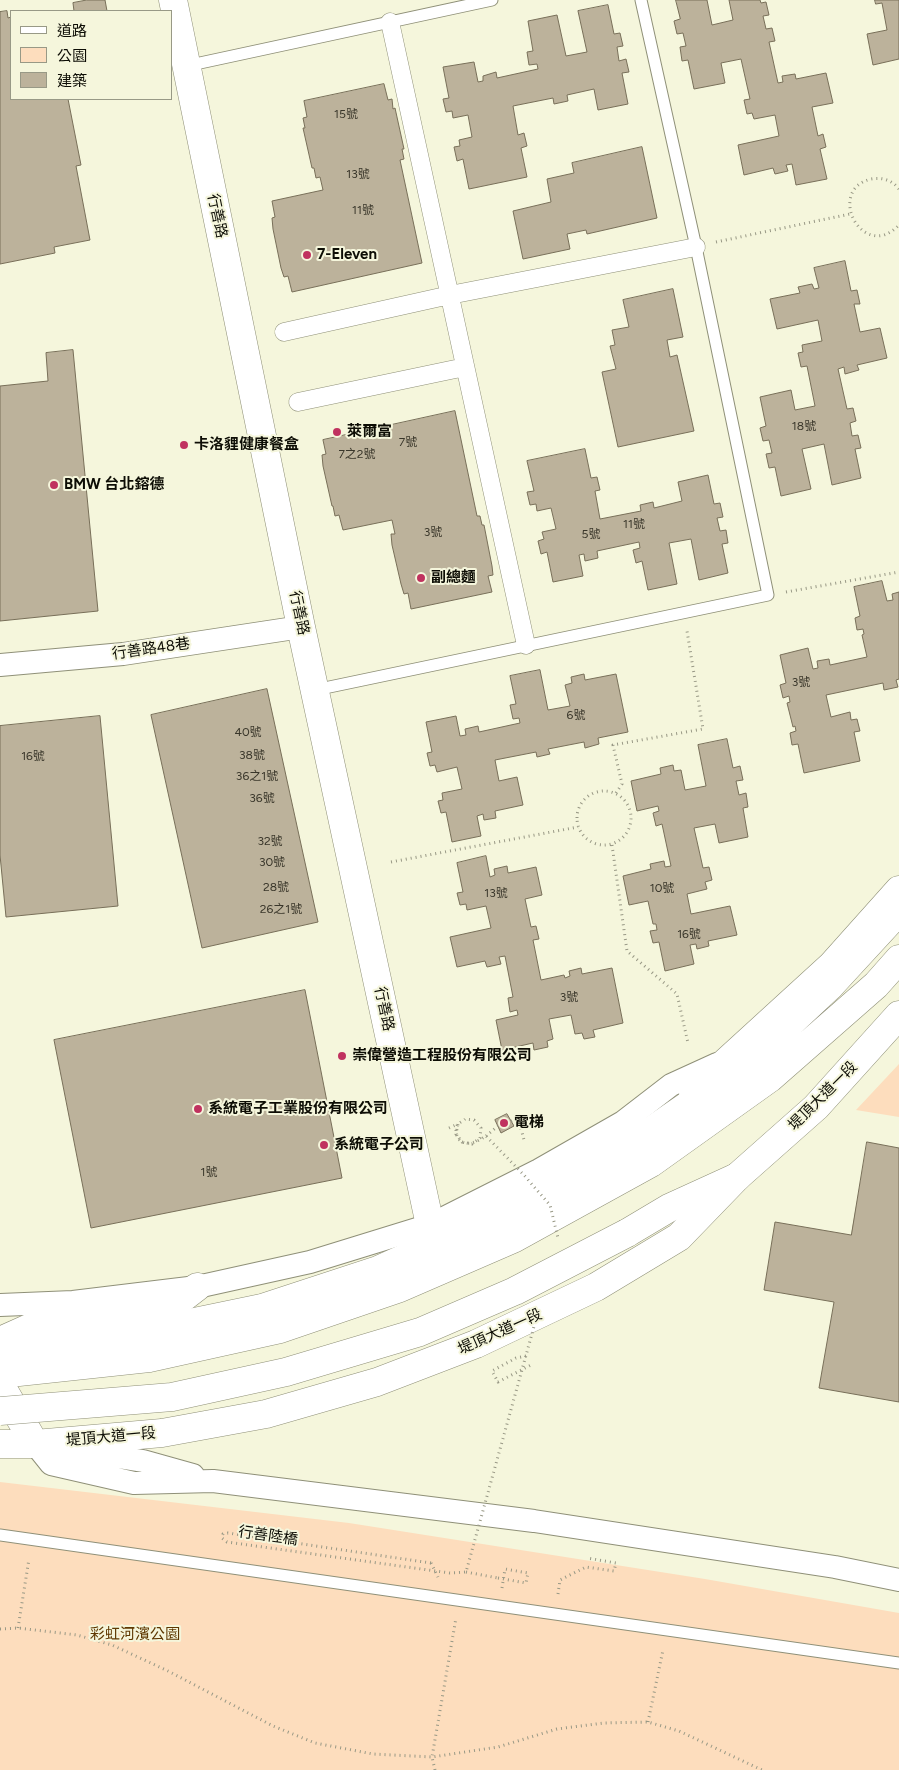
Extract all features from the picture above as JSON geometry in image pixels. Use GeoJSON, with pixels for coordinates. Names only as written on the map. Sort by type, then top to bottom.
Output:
{"type":"FeatureCollection","features":[{"type":"Feature","properties":{"kind":"main road","name":"行善路"},"geometry":{"type":"LineString","coordinates":[[173,0],[301,626],[430,1225]]}},
{"type":"Feature","properties":{"kind":"main road"},"geometry":{"type":"LineString","coordinates":[[0,1342],[73,1339],[223,1315],[363,1270],[557,1180],[682,1102],[832,965],[899,890]]}},
{"type":"Feature","properties":{"kind":"main road"},"geometry":{"type":"LineString","coordinates":[[0,1351],[132,1335],[262,1308],[378,1270],[514,1209],[632,1144],[742,1068],[830,986],[899,910]]}},
{"type":"Feature","properties":{"kind":"main road"},"geometry":{"type":"LineString","coordinates":[[0,1374],[149,1358],[280,1329],[400,1288],[513,1239],[651,1163],[770,1078],[876,985],[899,959]]}},
{"type":"Feature","properties":{"kind":"main road","name":"堤頂大道一段"},"geometry":{"type":"LineString","coordinates":[[0,1444],[35,1444],[162,1433],[266,1414],[377,1382],[476,1344],[596,1288],[678,1237],[737,1178],[816,1107],[899,1015]]}},
{"type":"Feature","properties":{"kind":"main road"},"geometry":{"type":"LineString","coordinates":[[0,1411],[172,1397],[286,1372],[420,1332],[515,1291],[627,1233],[669,1208],[737,1178]]}},
{"type":"Feature","properties":{"kind":"main road"},"geometry":{"type":"LineString","coordinates":[[0,1342],[38,1324],[171,1307],[197,1287]]}},
{"type":"Feature","properties":{"kind":"main road"},"geometry":{"type":"LineString","coordinates":[[0,1384],[35,1444]]}},
{"type":"Feature","properties":{"kind":"street"},"geometry":{"type":"LineString","coordinates":[[390,22],[526,646]]}},
{"type":"Feature","properties":{"kind":"street"},"geometry":{"type":"LineString","coordinates":[[284,332],[450,295],[696,246]]}},
{"type":"Feature","properties":{"kind":"street"},"geometry":{"type":"LineString","coordinates":[[298,402],[465,367]]}},
{"type":"Feature","properties":{"kind":"street","name":"行善路48巷"},"geometry":{"type":"LineString","coordinates":[[0,665],[123,654],[301,626]]}},
{"type":"Feature","properties":{"kind":"street"},"geometry":{"type":"LineString","coordinates":[[0,1305],[72,1302],[197,1287],[310,1262],[430,1225],[539,1170],[623,1122],[671,1085],[729,1058]]}},
{"type":"Feature","properties":{"kind":"street"},"geometry":{"type":"LineString","coordinates":[[35,1444],[143,1460],[213,1481],[534,1521],[835,1567],[899,1580]]}},
{"type":"Feature","properties":{"kind":"lane"},"geometry":{"type":"LineString","coordinates":[[186,66],[492,0]]}},
{"type":"Feature","properties":{"kind":"lane"},"geometry":{"type":"LineString","coordinates":[[315,690],[768,595],[696,246],[641,0]]}},
{"type":"Feature","properties":{"kind":"lane"},"geometry":{"type":"LineString","coordinates":[[0,1535],[899,1663]]}},
{"type":"Feature","properties":{"kind":"path"},"geometry":{"type":"LineString","coordinates":[[899,189],[887,180],[876,178],[866,181],[858,186],[852,195],[850,204],[850,214],[854,223],[861,230],[870,234],[880,235],[889,232],[899,224]]}},
{"type":"Feature","properties":{"kind":"path"},"geometry":{"type":"LineString","coordinates":[[696,246],[850,214]]}},
{"type":"Feature","properties":{"kind":"path"},"geometry":{"type":"LineString","coordinates":[[768,595],[899,572]]}},
{"type":"Feature","properties":{"kind":"path"},"geometry":{"type":"LineString","coordinates":[[616,794],[622,784],[613,745],[703,730],[684,612]]}},
{"type":"Feature","properties":{"kind":"path"},"geometry":{"type":"LineString","coordinates":[[598,791],[608,791],[616,794],[624,799],[629,807],[631,816],[627,834],[612,845],[595,845],[582,835],[578,827],[576,818],[578,809],[583,800],[590,794],[598,791]]}},
{"type":"Feature","properties":{"kind":"path"},"geometry":{"type":"LineString","coordinates":[[391,862],[578,827]]}},
{"type":"Feature","properties":{"kind":"path"},"geometry":{"type":"LineString","coordinates":[[612,845],[627,951],[677,994],[688,1044]]}},
{"type":"Feature","properties":{"kind":"path"},"geometry":{"type":"LineString","coordinates":[[511,1121],[518,1117],[524,1140]]}},
{"type":"Feature","properties":{"kind":"path"},"geometry":{"type":"LineString","coordinates":[[449,1128],[465,1119],[474,1120],[481,1128],[480,1138],[472,1144],[462,1142],[456,1134],[458,1124]]}},
{"type":"Feature","properties":{"kind":"path"},"geometry":{"type":"LineString","coordinates":[[458,1124],[456,1132],[458,1140],[466,1144],[486,1136],[498,1126]]}},
{"type":"Feature","properties":{"kind":"path"},"geometry":{"type":"LineString","coordinates":[[486,1136],[550,1205],[558,1240]]}},
{"type":"Feature","properties":{"kind":"path"},"geometry":{"type":"LineString","coordinates":[[466,1572],[538,1311]]}},
{"type":"Feature","properties":{"kind":"path"},"geometry":{"type":"LineString","coordinates":[[526,1356],[516,1358],[492,1370],[498,1382],[532,1364]]}},
{"type":"Feature","properties":{"kind":"path","name":"行善陸橋"},"geometry":{"type":"LineString","coordinates":[[439,1580],[431,1562],[228,1533],[223,1534],[222,1538],[227,1542],[450,1573],[466,1572],[526,1583],[528,1573],[505,1569]]}},
{"type":"Feature","properties":{"kind":"path"},"geometry":{"type":"LineString","coordinates":[[18,1628],[32,1539]]}},
{"type":"Feature","properties":{"kind":"path"},"geometry":{"type":"LineString","coordinates":[[554,1615],[560,1580],[586,1567],[614,1571],[616,1563],[587,1558]]}},
{"type":"Feature","properties":{"kind":"path"},"geometry":{"type":"LineString","coordinates":[[436,1770],[432,1757],[454,1641],[457,1612]]}},
{"type":"Feature","properties":{"kind":"path"},"geometry":{"type":"LineString","coordinates":[[0,1629],[18,1628],[77,1636],[112,1645],[168,1670],[273,1726],[315,1743],[374,1754],[432,1757],[498,1747],[557,1730],[604,1723],[648,1722],[679,1731],[762,1770]]}},
{"type":"Feature","properties":{"kind":"path"},"geometry":{"type":"LineString","coordinates":[[648,1722],[664,1647]]}},
{"type":"Feature","properties":{"kind":"green space"},"geometry":{"type":"Polygon","coordinates":[[[899,1064],[899,1117],[856,1110],[899,1064]]]}},
{"type":"Feature","properties":{"kind":"green space","name":"彩虹河濱公園"},"geometry":{"type":"Polygon","coordinates":[[[0,1482],[349,1523],[705,1579],[899,1613],[899,1770],[0,1770],[0,1482]]]}},
{"type":"Feature","properties":{"kind":"building"},"geometry":{"type":"Polygon","coordinates":[[[87,0],[105,0],[107,10],[74,10],[73,3],[87,0]]]}},
{"type":"Feature","properties":{"kind":"building"},"geometry":{"type":"Polygon","coordinates":[[[676,0],[707,0],[712,25],[733,20],[729,0],[760,0],[761,3],[766,2],[769,15],[763,16],[766,29],[772,28],[775,41],[769,42],[778,83],[783,82],[782,76],[795,74],[796,79],[826,73],[833,103],[812,107],[818,136],[823,134],[826,147],[820,149],[827,179],[796,185],[792,164],[786,165],[788,171],[775,174],[773,168],[744,175],[738,145],[779,136],[775,115],[754,119],[752,113],[747,114],[744,100],[750,99],[741,59],[721,63],[725,83],[694,89],[688,60],[682,61],[680,47],[686,46],[683,33],[677,34],[674,21],[680,19],[676,0]]]}},
{"type":"Feature","properties":{"kind":"building"},"geometry":{"type":"Polygon","coordinates":[[[875,0],[899,0],[899,59],[873,65],[867,34],[887,30],[882,3],[876,4],[875,0]]]}},
{"type":"Feature","properties":{"kind":"building"},"geometry":{"type":"Polygon","coordinates":[[[608,5],[614,34],[620,33],[623,46],[617,47],[619,61],[626,59],[629,72],[622,73],[628,104],[598,110],[594,89],[567,95],[568,101],[554,104],[553,98],[513,106],[518,135],[524,133],[527,146],[521,148],[527,177],[469,189],[463,159],[457,161],[454,147],[460,146],[459,140],[472,137],[468,115],[453,118],[452,111],[446,112],[443,99],[449,98],[443,67],[474,62],[478,82],[483,81],[483,76],[496,72],[497,78],[538,69],[537,64],[529,65],[527,52],[533,51],[528,21],[557,15],[566,56],[587,52],[578,11],[608,5]]]}},
{"type":"Feature","properties":{"kind":"building"},"geometry":{"type":"Polygon","coordinates":[[[7,11],[8,18],[10,17],[10,100],[68,100],[81,165],[76,166],[90,240],[54,247],[55,253],[0,264],[0,12],[7,11]]]}},
{"type":"Feature","properties":{"kind":"building"},"geometry":{"type":"Polygon","coordinates":[[[384,84],[388,100],[392,99],[393,109],[395,108],[404,149],[402,149],[404,159],[400,160],[422,263],[292,292],[288,276],[284,277],[281,268],[273,229],[272,218],[275,217],[272,201],[323,190],[320,177],[316,178],[314,168],[312,168],[303,128],[305,128],[303,118],[307,117],[304,101],[384,84]]]}},
{"type":"Feature","properties":{"kind":"building"},"geometry":{"type":"Polygon","coordinates":[[[642,147],[657,218],[587,234],[586,230],[567,234],[570,249],[523,259],[513,211],[551,202],[547,179],[574,173],[572,163],[642,147]]]}},
{"type":"Feature","properties":{"kind":"building"},"geometry":{"type":"Polygon","coordinates":[[[845,261],[851,291],[857,290],[860,304],[854,304],[860,332],[880,328],[887,358],[857,365],[859,370],[845,374],[844,367],[838,369],[847,409],[853,408],[856,421],[850,423],[852,436],[858,435],[861,448],[855,449],[861,478],[832,485],[824,444],[802,449],[811,489],[781,496],[775,467],[769,468],[766,454],[772,453],[769,440],[763,441],[760,428],[766,426],[760,397],[791,390],[795,410],[815,406],[807,366],[801,367],[798,353],[803,352],[802,345],[822,341],[818,320],[777,329],[770,299],[800,293],[798,287],[812,284],[814,289],[819,288],[814,268],[845,261]]]}},
{"type":"Feature","properties":{"kind":"building"},"geometry":{"type":"Polygon","coordinates":[[[673,289],[683,337],[667,340],[670,357],[677,355],[694,431],[618,447],[602,372],[616,369],[610,346],[615,345],[612,330],[629,327],[623,300],[673,289]]]}},
{"type":"Feature","properties":{"kind":"building","name":"BMW 台北鎔德"},"geometry":{"type":"Polygon","coordinates":[[[73,350],[98,611],[0,621],[0,386],[48,381],[46,353],[73,350]]]}},
{"type":"Feature","properties":{"kind":"building"},"geometry":{"type":"Polygon","coordinates":[[[455,411],[477,516],[480,516],[482,525],[484,525],[492,566],[493,575],[488,576],[492,592],[411,609],[408,593],[404,594],[401,584],[392,545],[391,534],[395,534],[392,520],[343,530],[339,515],[335,516],[323,466],[322,455],[326,454],[323,440],[455,411]]]}},
{"type":"Feature","properties":{"kind":"building"},"geometry":{"type":"Polygon","coordinates":[[[585,449],[591,478],[597,477],[600,490],[595,491],[600,519],[641,511],[640,505],[653,502],[654,508],[682,501],[678,482],[708,475],[714,504],[720,503],[723,517],[717,518],[720,531],[726,530],[728,543],[722,544],[728,573],[699,580],[691,539],[669,543],[677,584],[648,590],[642,561],[636,563],[633,550],[640,548],[639,542],[597,551],[598,558],[585,561],[584,554],[579,555],[583,576],[553,582],[547,552],[541,554],[538,541],[544,539],[542,532],[556,529],[551,508],[537,511],[536,504],[530,505],[527,492],[534,491],[527,461],[585,449]]]}},
{"type":"Feature","properties":{"kind":"building"},"geometry":{"type":"Polygon","coordinates":[[[882,581],[887,601],[893,600],[892,594],[899,592],[899,679],[896,680],[898,687],[884,690],[883,683],[826,695],[831,717],[850,712],[851,720],[857,719],[860,731],[854,732],[860,761],[804,773],[798,744],[792,745],[790,733],[796,731],[795,726],[793,727],[787,703],[790,702],[789,696],[783,698],[780,685],[786,683],[780,655],[808,648],[813,669],[818,668],[817,661],[829,659],[830,665],[867,657],[862,635],[864,634],[863,629],[857,630],[855,618],[860,616],[854,587],[882,581]]]}},
{"type":"Feature","properties":{"kind":"building"},"geometry":{"type":"Polygon","coordinates":[[[540,670],[548,710],[570,706],[565,685],[572,683],[571,677],[584,674],[585,680],[616,674],[628,732],[598,738],[599,744],[585,748],[584,742],[548,749],[550,754],[537,757],[536,752],[495,760],[499,781],[517,777],[523,805],[495,811],[496,818],[484,820],[483,814],[477,816],[481,836],[452,842],[446,812],[441,813],[438,801],[443,800],[442,793],[462,789],[457,767],[437,772],[435,765],[430,766],[427,753],[432,752],[426,722],[456,716],[460,736],[466,735],[465,729],[478,726],[479,732],[520,723],[519,718],[513,719],[510,705],[516,704],[510,676],[540,670]]]}},
{"type":"Feature","properties":{"kind":"building"},"geometry":{"type":"Polygon","coordinates":[[[267,689],[318,922],[202,948],[151,715],[267,689]]]}},
{"type":"Feature","properties":{"kind":"building"},"geometry":{"type":"Polygon","coordinates":[[[100,716],[118,906],[6,917],[0,855],[0,726],[100,716]]]}},
{"type":"Feature","properties":{"kind":"building"},"geometry":{"type":"Polygon","coordinates":[[[727,739],[733,768],[740,766],[743,780],[736,781],[739,795],[746,793],[748,807],[743,808],[748,837],[719,843],[715,824],[694,828],[703,868],[709,867],[712,880],[705,882],[707,889],[687,894],[691,914],[730,906],[737,935],[708,941],[709,946],[697,949],[696,944],[690,945],[694,964],[665,971],[659,942],[653,943],[650,931],[657,930],[656,924],[653,924],[648,901],[629,905],[623,876],[651,869],[650,864],[664,861],[665,867],[671,866],[662,824],[656,826],[653,813],[659,811],[658,806],[637,811],[631,781],[661,774],[660,768],[673,765],[674,771],[681,770],[685,790],[706,786],[698,745],[727,739]]]}},
{"type":"Feature","properties":{"kind":"building"},"geometry":{"type":"Polygon","coordinates":[[[486,856],[490,877],[495,875],[494,869],[507,866],[508,873],[536,867],[542,895],[525,899],[531,927],[536,926],[539,939],[533,940],[541,980],[564,975],[565,978],[570,976],[569,971],[581,968],[582,974],[612,968],[623,1023],[593,1030],[595,1037],[584,1039],[582,1033],[575,1034],[571,1015],[549,1019],[553,1039],[547,1041],[548,1047],[534,1050],[533,1043],[502,1050],[496,1020],[518,1015],[517,1010],[510,1012],[508,998],[513,997],[505,956],[499,957],[501,964],[487,967],[485,961],[457,967],[450,937],[491,928],[486,906],[467,910],[466,904],[460,905],[457,893],[463,892],[457,863],[486,856]]]}},
{"type":"Feature","properties":{"kind":"building","name":"系統電子工業股份有限公司"},"geometry":{"type":"Polygon","coordinates":[[[305,990],[342,1178],[91,1228],[54,1040],[305,990]]]}},
{"type":"Feature","properties":{"kind":"building","name":"電梯"},"geometry":{"type":"Polygon","coordinates":[[[507,1114],[514,1126],[501,1133],[495,1120],[507,1114]]]}},
{"type":"Feature","properties":{"kind":"building"},"geometry":{"type":"Polygon","coordinates":[[[867,1142],[899,1148],[899,1402],[819,1388],[834,1302],[764,1290],[775,1222],[851,1235],[867,1142]]]}},
{"type":"Feature","properties":{"kind":"place","name":"7-Eleven"},"geometry":{"type":"Point","coordinates":[307,255]}},
{"type":"Feature","properties":{"kind":"place","name":"萊爾富"},"geometry":{"type":"Point","coordinates":[337,432]}},
{"type":"Feature","properties":{"kind":"place","name":"卡洛貍健康餐盒"},"geometry":{"type":"Point","coordinates":[184,445]}},
{"type":"Feature","properties":{"kind":"place","name":"BMW 台北鎔德"},"geometry":{"type":"Point","coordinates":[54,485]}},
{"type":"Feature","properties":{"kind":"place","name":"副總麵"},"geometry":{"type":"Point","coordinates":[421,578]}},
{"type":"Feature","properties":{"kind":"place","name":"崇偉營造工程股份有限公司"},"geometry":{"type":"Point","coordinates":[342,1056]}},
{"type":"Feature","properties":{"kind":"place","name":"系統電子工業股份有限公司"},"geometry":{"type":"Point","coordinates":[198,1109]}},
{"type":"Feature","properties":{"kind":"place","name":"電梯"},"geometry":{"type":"Point","coordinates":[504,1123]}},
{"type":"Feature","properties":{"kind":"place","name":"系統電子公司"},"geometry":{"type":"Point","coordinates":[324,1145]}}]}
